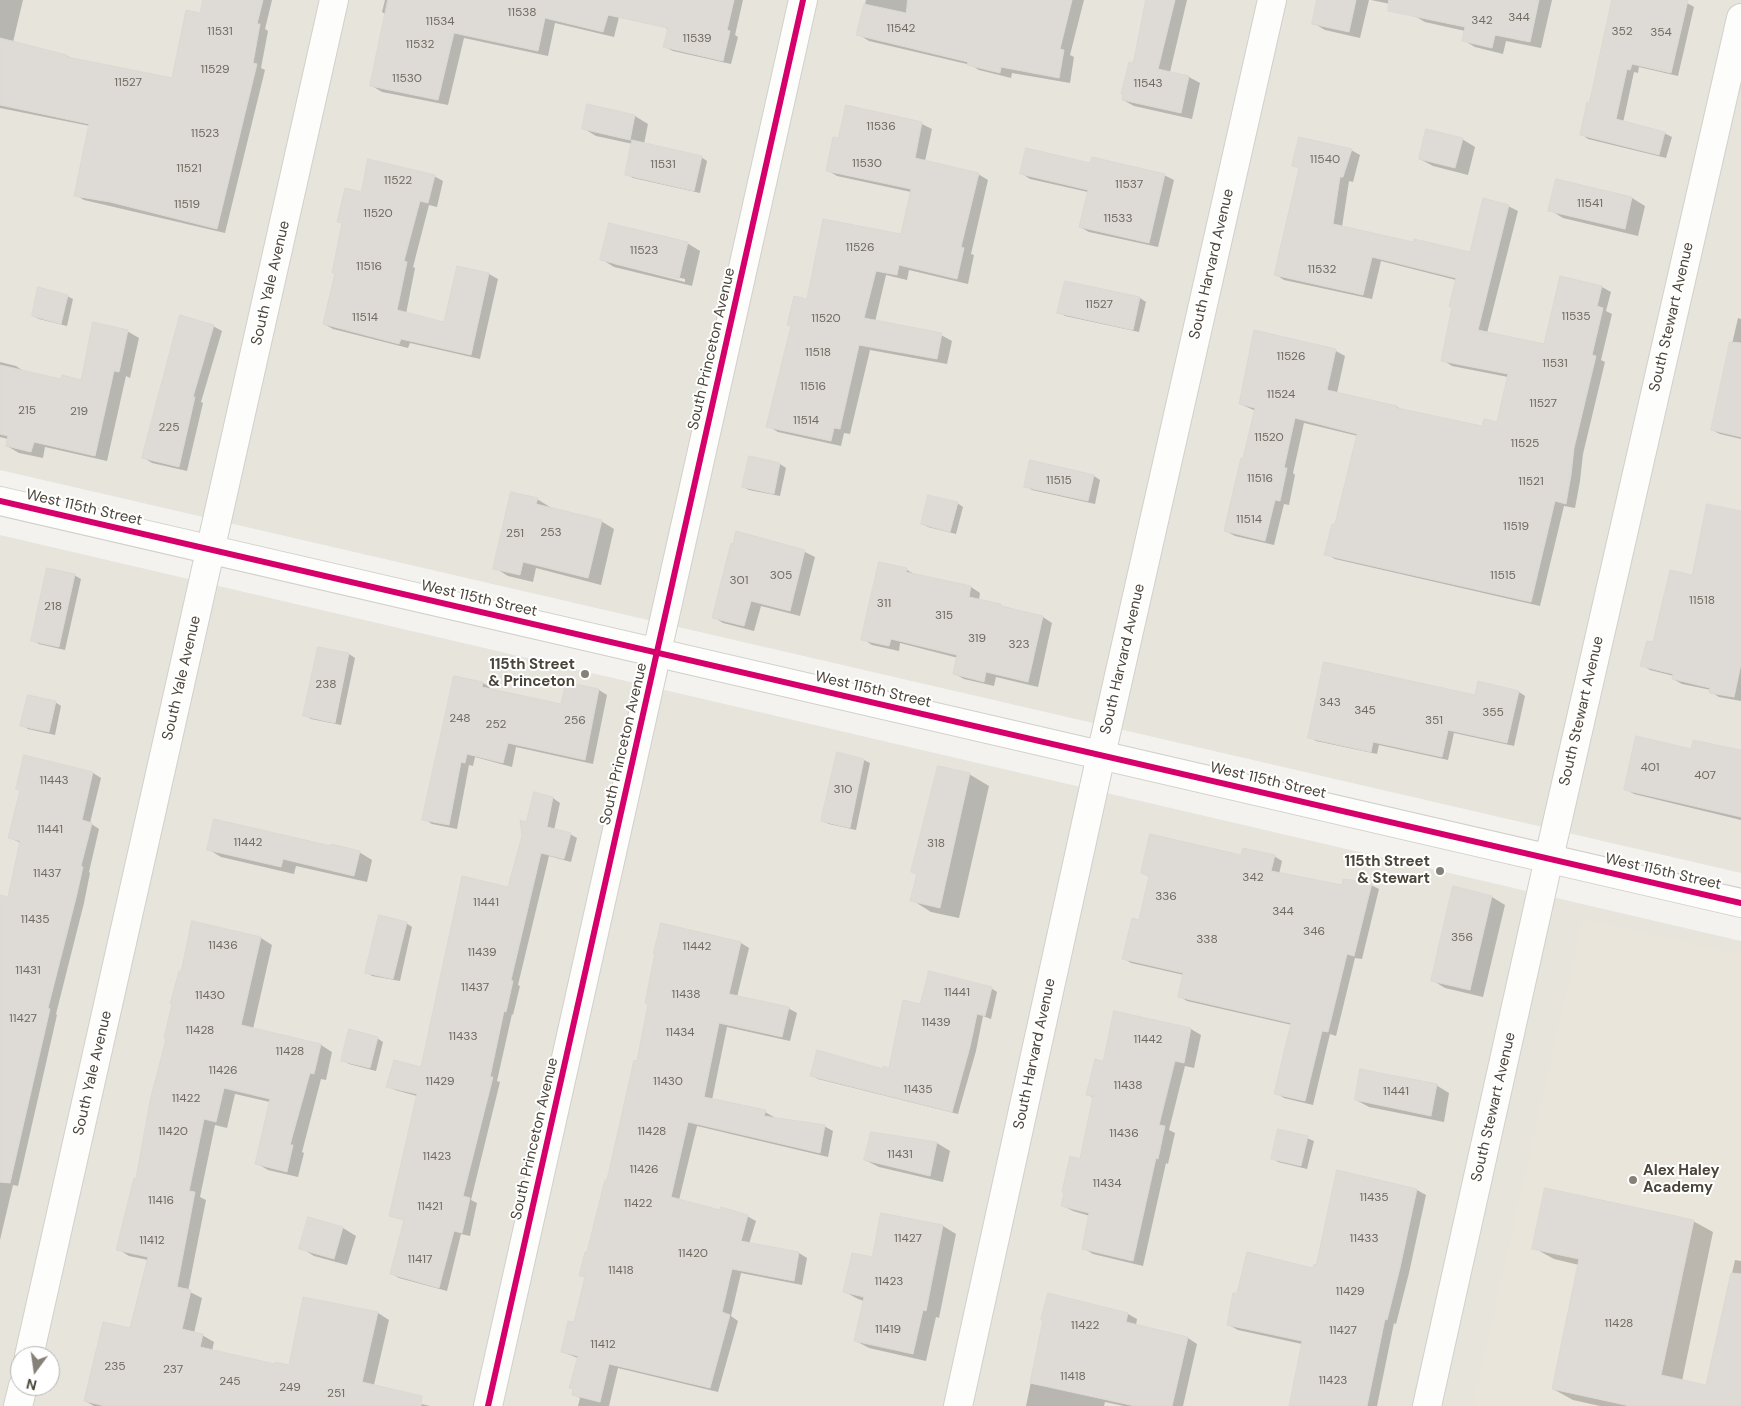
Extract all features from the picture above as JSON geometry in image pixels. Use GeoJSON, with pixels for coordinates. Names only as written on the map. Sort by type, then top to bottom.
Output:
{"type":"FeatureCollection","features":[{"type":"Feature","properties":{"kind":"street","name":"South Yale Avenue"},"geometry":{"type":"LineString","coordinates":[[32,1346],[334,0]]}},
{"type":"Feature","properties":{"kind":"street","name":"South Princeton Avenue"},"geometry":{"type":"LineString","coordinates":[[488,1406],[803,0]]}},
{"type":"Feature","properties":{"kind":"street","name":"South Harvard Avenue"},"geometry":{"type":"LineString","coordinates":[[958,1406],[1101,755],[1272,0]]}},
{"type":"Feature","properties":{"kind":"street","name":"South Stewart Avenue"},"geometry":{"type":"LineString","coordinates":[[1427,1406],[1549,858],[1741,18]]}},
{"type":"Feature","properties":{"kind":"street","name":"West 115th Street"},"geometry":{"type":"LineString","coordinates":[[0,501],[1741,903]]}},
{"type":"Feature","properties":{"kind":"shaded area"},"geometry":{"type":"Polygon","coordinates":[[[0,0],[1741,0],[1741,873],[0,470],[0,0]]]}},
{"type":"Feature","properties":{"kind":"shaded area"},"geometry":{"type":"Polygon","coordinates":[[[0,535],[1741,941],[1741,1406],[0,1406],[0,535]]]}},
{"type":"Feature","properties":{"kind":"shaded area","name":"Alex Haley Academy"},"geometry":{"type":"Polygon","coordinates":[[[1583,919],[1741,955],[1741,1406],[1473,1406],[1583,919]]]}},
{"type":"Feature","properties":{"kind":"building"},"geometry":{"type":"Polygon","coordinates":[[[203,0],[263,0],[257,24],[260,24],[253,63],[257,64],[217,229],[110,202],[74,196],[89,124],[0,105],[0,38],[67,55],[67,57],[172,78],[186,10],[200,13],[203,0]]]}},
{"type":"Feature","properties":{"kind":"building"},"geometry":{"type":"Polygon","coordinates":[[[388,0],[734,0],[727,30],[730,31],[723,61],[663,47],[668,28],[608,15],[603,32],[545,18],[538,51],[454,33],[438,100],[370,86],[388,0]]]}},
{"type":"Feature","properties":{"kind":"building"},"geometry":{"type":"Polygon","coordinates":[[[908,0],[1072,0],[1060,49],[1064,50],[1059,78],[1001,67],[1000,73],[967,65],[968,62],[856,35],[864,4],[906,13],[908,0]]]}},
{"type":"Feature","properties":{"kind":"building"},"geometry":{"type":"Polygon","coordinates":[[[1146,0],[1175,0],[1158,69],[1189,76],[1181,113],[1122,100],[1123,95],[1121,94],[1129,62],[1133,63],[1146,0]]]}},
{"type":"Feature","properties":{"kind":"building"},"geometry":{"type":"Polygon","coordinates":[[[1317,0],[1356,0],[1349,32],[1312,24],[1317,0]]]}},
{"type":"Feature","properties":{"kind":"building"},"geometry":{"type":"Polygon","coordinates":[[[1389,0],[1539,0],[1530,42],[1495,35],[1492,48],[1462,41],[1465,27],[1388,11],[1389,0]]]}},
{"type":"Feature","properties":{"kind":"building"},"geometry":{"type":"Polygon","coordinates":[[[1612,0],[1688,0],[1671,73],[1632,64],[1630,70],[1627,69],[1616,119],[1665,132],[1659,155],[1580,135],[1612,0]]]}},
{"type":"Feature","properties":{"kind":"building"},"geometry":{"type":"Polygon","coordinates":[[[587,104],[635,115],[630,140],[582,129],[587,104]]]}},
{"type":"Feature","properties":{"kind":"building"},"geometry":{"type":"Polygon","coordinates":[[[846,105],[922,122],[915,158],[979,173],[961,247],[964,248],[957,279],[899,265],[897,275],[876,271],[864,318],[942,333],[937,359],[859,345],[840,429],[834,428],[831,441],[766,427],[791,326],[787,325],[794,296],[807,299],[823,219],[901,234],[911,189],[826,171],[833,137],[838,138],[846,105]]]}},
{"type":"Feature","properties":{"kind":"building"},"geometry":{"type":"Polygon","coordinates":[[[1426,129],[1463,138],[1455,168],[1419,159],[1426,129]]]}},
{"type":"Feature","properties":{"kind":"building"},"geometry":{"type":"Polygon","coordinates":[[[1299,137],[1352,149],[1343,177],[1340,177],[1333,224],[1413,242],[1414,239],[1470,252],[1483,198],[1509,205],[1478,330],[1544,344],[1560,276],[1602,286],[1597,306],[1603,308],[1592,355],[1596,356],[1574,448],[1566,504],[1555,501],[1531,602],[1324,555],[1332,524],[1335,524],[1357,434],[1295,418],[1284,468],[1287,468],[1280,501],[1275,500],[1265,541],[1224,531],[1255,408],[1239,404],[1254,330],[1336,349],[1327,390],[1397,406],[1397,408],[1482,426],[1484,419],[1497,422],[1508,374],[1441,361],[1452,307],[1449,307],[1456,278],[1372,257],[1363,295],[1274,275],[1299,168],[1292,166],[1299,137]]]}},
{"type":"Feature","properties":{"kind":"building"},"geometry":{"type":"Polygon","coordinates":[[[632,140],[702,156],[694,191],[625,175],[632,140]]]}},
{"type":"Feature","properties":{"kind":"building"},"geometry":{"type":"Polygon","coordinates":[[[1026,148],[1090,163],[1092,157],[1165,174],[1149,243],[1079,227],[1088,190],[1020,174],[1026,148]]]}},
{"type":"Feature","properties":{"kind":"building"},"geometry":{"type":"Polygon","coordinates":[[[368,159],[435,175],[428,203],[420,201],[404,261],[407,262],[397,310],[444,322],[457,266],[489,273],[471,355],[401,339],[399,344],[323,324],[335,273],[332,273],[342,223],[337,222],[345,188],[361,192],[368,159]]]}},
{"type":"Feature","properties":{"kind":"building"},"geometry":{"type":"Polygon","coordinates":[[[1556,179],[1632,197],[1625,229],[1548,211],[1556,179]]]}},
{"type":"Feature","properties":{"kind":"building"},"geometry":{"type":"Polygon","coordinates":[[[609,223],[688,242],[679,279],[600,260],[609,223]]]}},
{"type":"Feature","properties":{"kind":"building"},"geometry":{"type":"Polygon","coordinates":[[[1065,281],[1140,297],[1133,330],[1057,313],[1065,281]]]}},
{"type":"Feature","properties":{"kind":"building"},"geometry":{"type":"Polygon","coordinates":[[[38,287],[68,295],[61,324],[32,316],[38,287]]]}},
{"type":"Feature","properties":{"kind":"building"},"geometry":{"type":"Polygon","coordinates":[[[180,315],[214,325],[193,397],[195,397],[179,467],[142,458],[180,315]]]}},
{"type":"Feature","properties":{"kind":"building"},"geometry":{"type":"Polygon","coordinates":[[[93,322],[128,330],[119,372],[114,371],[95,456],[34,442],[31,452],[6,446],[8,436],[0,434],[0,365],[61,379],[62,375],[81,380],[93,322]]]}},
{"type":"Feature","properties":{"kind":"building"},"geometry":{"type":"Polygon","coordinates":[[[1730,342],[1741,343],[1741,437],[1711,430],[1730,342]]]}},
{"type":"Feature","properties":{"kind":"building"},"geometry":{"type":"Polygon","coordinates":[[[749,456],[780,463],[774,494],[742,487],[749,456]]]}},
{"type":"Feature","properties":{"kind":"building"},"geometry":{"type":"Polygon","coordinates":[[[1030,460],[1094,475],[1088,501],[1024,487],[1030,460]]]}},
{"type":"Feature","properties":{"kind":"building"},"geometry":{"type":"Polygon","coordinates":[[[511,492],[538,498],[536,504],[602,520],[588,578],[523,562],[520,575],[493,569],[511,492]]]}},
{"type":"Feature","properties":{"kind":"building"},"geometry":{"type":"Polygon","coordinates":[[[928,495],[958,502],[950,532],[921,524],[928,495]]]}},
{"type":"Feature","properties":{"kind":"building"},"geometry":{"type":"Polygon","coordinates":[[[1707,504],[1741,511],[1741,664],[1734,697],[1709,693],[1710,688],[1672,679],[1673,674],[1640,666],[1647,641],[1653,642],[1670,570],[1692,575],[1707,504]]]}},
{"type":"Feature","properties":{"kind":"building"},"geometry":{"type":"Polygon","coordinates":[[[736,531],[805,550],[790,611],[751,601],[744,626],[712,618],[731,543],[733,544],[736,531]]]}},
{"type":"Feature","properties":{"kind":"building"},"geometry":{"type":"Polygon","coordinates":[[[879,562],[907,568],[906,572],[971,586],[969,597],[1043,616],[1028,682],[986,672],[984,682],[953,674],[957,655],[891,639],[889,646],[861,640],[879,562]]]}},
{"type":"Feature","properties":{"kind":"building"},"geometry":{"type":"Polygon","coordinates":[[[47,568],[75,574],[59,647],[31,641],[47,568]]]}},
{"type":"Feature","properties":{"kind":"building"},"geometry":{"type":"Polygon","coordinates":[[[318,647],[349,653],[335,723],[303,716],[318,647]]]}},
{"type":"Feature","properties":{"kind":"building"},"geometry":{"type":"Polygon","coordinates":[[[1324,662],[1475,695],[1478,681],[1519,691],[1507,743],[1448,730],[1442,757],[1373,742],[1371,752],[1308,738],[1324,662]]]}},
{"type":"Feature","properties":{"kind":"building"},"geometry":{"type":"Polygon","coordinates":[[[454,676],[483,682],[482,687],[561,704],[566,682],[599,689],[585,760],[508,743],[503,763],[467,754],[465,763],[461,762],[449,825],[422,820],[454,676]]]}},
{"type":"Feature","properties":{"kind":"building"},"geometry":{"type":"Polygon","coordinates":[[[28,695],[56,701],[49,732],[20,726],[28,695]]]}},
{"type":"Feature","properties":{"kind":"building"},"geometry":{"type":"Polygon","coordinates":[[[1636,736],[1691,749],[1693,740],[1741,750],[1741,817],[1624,790],[1636,736]]]}},
{"type":"Feature","properties":{"kind":"building"},"geometry":{"type":"Polygon","coordinates":[[[837,752],[864,759],[850,828],[821,821],[837,752]]]}},
{"type":"Feature","properties":{"kind":"building"},"geometry":{"type":"Polygon","coordinates":[[[24,755],[93,772],[82,820],[92,823],[81,866],[83,867],[76,898],[48,1008],[50,1009],[10,1183],[0,1182],[0,895],[8,897],[20,841],[8,838],[20,790],[16,789],[24,755]]]}},
{"type":"Feature","properties":{"kind":"building"},"geometry":{"type":"Polygon","coordinates":[[[938,766],[970,773],[940,908],[910,901],[917,874],[911,872],[938,766]]]}},
{"type":"Feature","properties":{"kind":"building"},"geometry":{"type":"Polygon","coordinates":[[[534,792],[553,797],[547,827],[571,833],[564,859],[541,853],[511,980],[513,981],[506,1012],[504,1011],[490,1077],[493,1077],[463,1196],[470,1198],[462,1233],[454,1231],[439,1288],[390,1274],[404,1220],[389,1216],[417,1094],[386,1087],[394,1060],[421,1067],[462,876],[508,887],[522,836],[520,820],[526,822],[534,792]]]}},
{"type":"Feature","properties":{"kind":"building"},"geometry":{"type":"Polygon","coordinates":[[[214,819],[360,851],[354,876],[283,859],[281,867],[207,850],[214,819]]]}},
{"type":"Feature","properties":{"kind":"building"},"geometry":{"type":"Polygon","coordinates":[[[1150,834],[1241,855],[1243,848],[1275,855],[1271,871],[1342,885],[1343,879],[1372,883],[1354,956],[1347,954],[1328,1032],[1322,1031],[1305,1101],[1274,1094],[1291,1023],[1178,997],[1183,973],[1122,959],[1132,918],[1139,920],[1149,876],[1141,873],[1150,834]]]}},
{"type":"Feature","properties":{"kind":"building"},"geometry":{"type":"Polygon","coordinates":[[[1453,886],[1492,896],[1470,990],[1431,981],[1453,886]]]}},
{"type":"Feature","properties":{"kind":"building"},"geometry":{"type":"Polygon","coordinates":[[[379,915],[407,922],[393,979],[365,973],[379,915]]]}},
{"type":"Feature","properties":{"kind":"building"},"geometry":{"type":"Polygon","coordinates":[[[192,921],[261,937],[241,1025],[321,1044],[314,1074],[310,1073],[290,1145],[293,1145],[287,1172],[255,1164],[270,1099],[224,1088],[216,1122],[204,1119],[189,1191],[195,1192],[177,1287],[191,1290],[182,1329],[203,1334],[200,1347],[275,1364],[275,1362],[289,1365],[303,1297],[378,1312],[362,1382],[422,1396],[421,1406],[105,1406],[84,1401],[103,1322],[130,1328],[148,1257],[116,1250],[134,1178],[136,1179],[150,1101],[166,1039],[164,1038],[172,1004],[170,1004],[179,971],[181,971],[192,921]]]}},
{"type":"Feature","properties":{"kind":"building"},"geometry":{"type":"Polygon","coordinates":[[[661,923],[741,942],[729,994],[789,1007],[782,1037],[719,1023],[704,1097],[766,1110],[764,1116],[825,1125],[820,1153],[688,1122],[671,1197],[720,1210],[721,1207],[748,1215],[741,1241],[799,1252],[794,1281],[732,1269],[722,1312],[730,1315],[710,1388],[609,1364],[600,1402],[572,1395],[573,1389],[569,1388],[578,1356],[561,1352],[568,1321],[574,1322],[585,1277],[579,1276],[605,1180],[607,1180],[634,1060],[637,1061],[648,1004],[645,1003],[661,923]]]}},
{"type":"Feature","properties":{"kind":"building"},"geometry":{"type":"Polygon","coordinates":[[[929,971],[992,987],[985,1016],[977,1014],[952,1112],[810,1076],[817,1050],[883,1069],[883,1066],[889,1068],[903,1000],[920,1004],[929,971]]]}},
{"type":"Feature","properties":{"kind":"building"},"geometry":{"type":"Polygon","coordinates":[[[1114,1011],[1191,1028],[1184,1063],[1175,1061],[1159,1125],[1165,1126],[1133,1261],[1082,1249],[1089,1213],[1061,1206],[1070,1156],[1080,1159],[1093,1096],[1086,1095],[1095,1059],[1103,1061],[1114,1011]]]}},
{"type":"Feature","properties":{"kind":"building"},"geometry":{"type":"Polygon","coordinates":[[[349,1029],[378,1037],[370,1068],[341,1061],[349,1029]]]}},
{"type":"Feature","properties":{"kind":"building"},"geometry":{"type":"Polygon","coordinates":[[[1360,1069],[1437,1084],[1431,1116],[1355,1100],[1360,1069]]]}},
{"type":"Feature","properties":{"kind":"building"},"geometry":{"type":"Polygon","coordinates":[[[1278,1129],[1308,1136],[1301,1166],[1271,1159],[1278,1129]]]}},
{"type":"Feature","properties":{"kind":"building"},"geometry":{"type":"Polygon","coordinates":[[[871,1132],[937,1142],[930,1176],[864,1160],[871,1132]]]}},
{"type":"Feature","properties":{"kind":"building"},"geometry":{"type":"Polygon","coordinates":[[[1337,1170],[1417,1189],[1400,1268],[1387,1320],[1385,1319],[1367,1406],[1289,1406],[1302,1341],[1227,1325],[1233,1293],[1237,1293],[1247,1252],[1313,1268],[1314,1264],[1316,1265],[1337,1170]]]}},
{"type":"Feature","properties":{"kind":"building"},"geometry":{"type":"Polygon","coordinates":[[[1545,1188],[1694,1220],[1661,1375],[1706,1385],[1731,1273],[1741,1274],[1741,1406],[1630,1406],[1552,1389],[1579,1259],[1532,1249],[1545,1188]]]}},
{"type":"Feature","properties":{"kind":"building"},"geometry":{"type":"Polygon","coordinates":[[[881,1213],[943,1225],[926,1311],[923,1310],[913,1354],[854,1341],[864,1297],[843,1292],[852,1253],[872,1257],[881,1213]]]}},
{"type":"Feature","properties":{"kind":"building"},"geometry":{"type":"Polygon","coordinates":[[[308,1217],[343,1227],[334,1259],[299,1249],[308,1217]]]}},
{"type":"Feature","properties":{"kind":"building"},"geometry":{"type":"Polygon","coordinates":[[[1048,1293],[1128,1313],[1126,1322],[1188,1337],[1172,1406],[1135,1406],[1030,1383],[1043,1320],[1041,1320],[1048,1293]]]}},
{"type":"Feature","properties":{"kind":"cycle path"},"geometry":{"type":"LineString","coordinates":[[488,1406],[803,0]]}},
{"type":"Feature","properties":{"kind":"cycle path"},"geometry":{"type":"LineString","coordinates":[[0,501],[1741,903]]}},
{"type":"Feature","properties":{"kind":"place","name":"115th Street & Princeton"},"geometry":{"type":"Point","coordinates":[585,674]}},
{"type":"Feature","properties":{"kind":"place","name":"115th Street & Stewart"},"geometry":{"type":"Point","coordinates":[1440,871]}},
{"type":"Feature","properties":{"kind":"place","name":"Alex Haley Academy"},"geometry":{"type":"Point","coordinates":[1633,1180]}}]}
